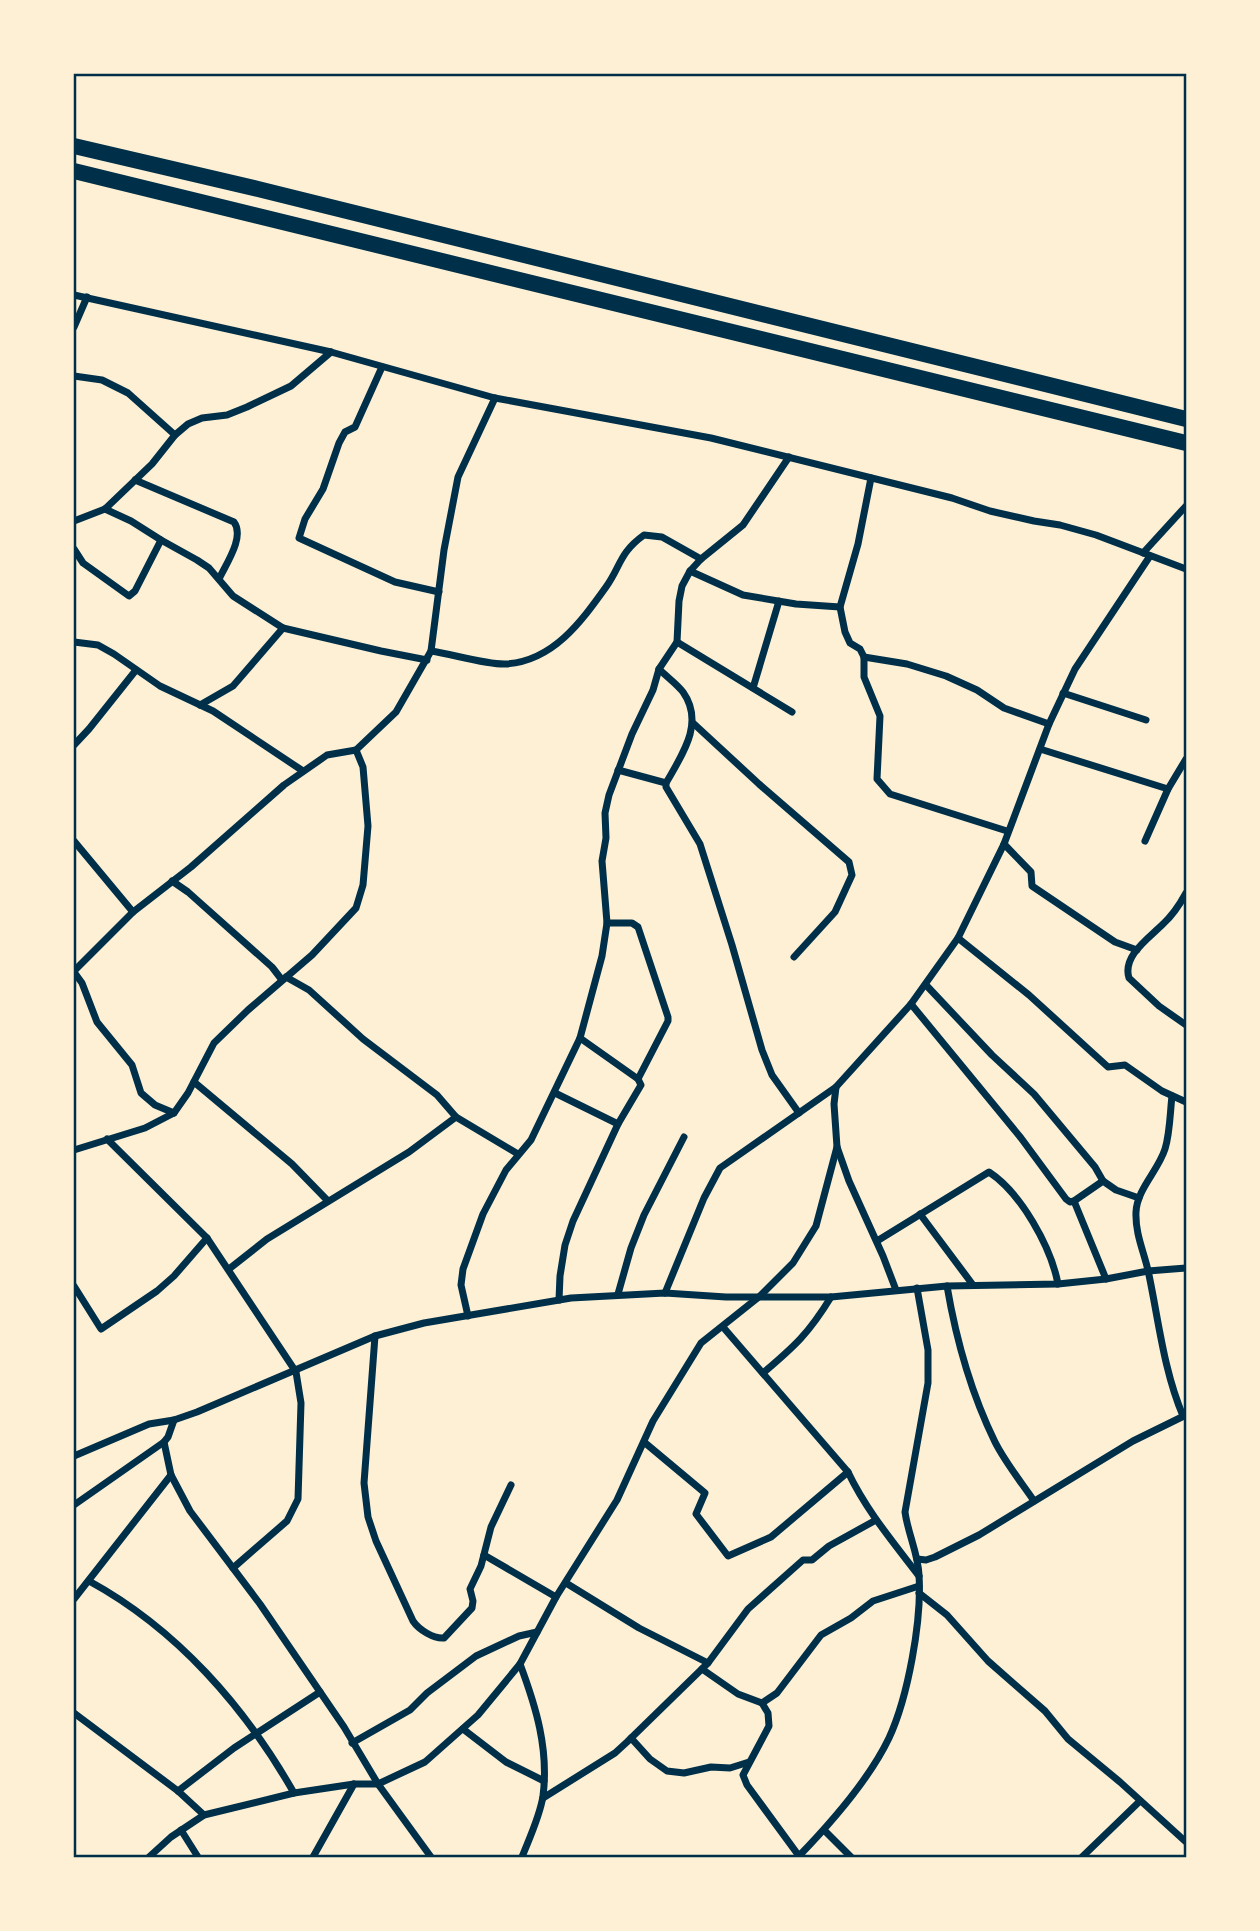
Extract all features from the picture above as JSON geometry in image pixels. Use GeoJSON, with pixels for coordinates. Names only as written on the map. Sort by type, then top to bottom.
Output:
{"type":"FeatureCollection","features":[{"type":"Feature","properties":{"kind":"main road"},"geometry":{"type":"LineString","coordinates":[[74,146],[258,189],[1186,419]]}},
{"type":"Feature","properties":{"kind":"main road"},"geometry":{"type":"LineString","coordinates":[[74,171],[1186,443]]}},
{"type":"Feature","properties":{"kind":"street"},"geometry":{"type":"LineString","coordinates":[[74,295],[331,352],[495,398],[711,438],[789,457],[952,498],[990,511],[1096,535],[1186,569]]}},
{"type":"Feature","properties":{"kind":"street"},"geometry":{"type":"LineString","coordinates":[[74,327],[87,297]]}},
{"type":"Feature","properties":{"kind":"street"},"geometry":{"type":"LineString","coordinates":[[74,521],[105,509],[152,464],[175,435],[188,424],[247,407],[291,386],[331,352]]}},
{"type":"Feature","properties":{"kind":"street"},"geometry":{"type":"LineString","coordinates":[[382,367],[355,427],[345,432],[339,443],[323,489],[305,519],[299,538],[395,582],[439,592]]}},
{"type":"Feature","properties":{"kind":"street"},"geometry":{"type":"LineString","coordinates":[[74,376],[102,380],[128,393],[175,435]]}},
{"type":"Feature","properties":{"kind":"street"},"geometry":{"type":"LineString","coordinates":[[174,1113],[155,1105],[141,1093],[132,1065],[97,1022],[82,983],[74,972],[133,912],[303,771],[327,755],[356,750],[396,712],[431,651],[458,477],[495,398]]}},
{"type":"Feature","properties":{"kind":"street"},"geometry":{"type":"LineString","coordinates":[[468,1316],[461,1285],[463,1269],[491,1196],[506,1170],[531,1140],[580,1038],[603,956],[607,923],[602,861],[608,795],[653,690],[659,669],[677,642],[682,586],[701,559],[743,525],[789,457]]}},
{"type":"Feature","properties":{"kind":"street"},"geometry":{"type":"LineString","coordinates":[[871,478],[859,544],[840,607],[850,643],[860,649],[864,657],[864,677],[880,716],[877,779],[890,794],[1007,831]]}},
{"type":"Feature","properties":{"kind":"street"},"geometry":{"type":"LineString","coordinates":[[135,480],[233,522],[238,532],[236,541],[219,579]]}},
{"type":"Feature","properties":{"kind":"street"},"geometry":{"type":"LineString","coordinates":[[665,1293],[704,1198],[720,1168],[836,1087],[911,1004],[958,939],[1004,844],[1049,724],[1087,647],[1146,555],[1186,506]]}},
{"type":"Feature","properties":{"kind":"street"},"geometry":{"type":"LineString","coordinates":[[105,509],[131,521],[197,560],[242,603],[283,628],[427,660]]}},
{"type":"Feature","properties":{"kind":"street"},"geometry":{"type":"LineString","coordinates":[[431,651],[504,664],[530,660],[554,647],[574,628],[608,584],[622,555],[643,535],[662,537],[701,559]]}},
{"type":"Feature","properties":{"kind":"street"},"geometry":{"type":"LineString","coordinates":[[74,549],[83,563],[129,596],[135,591],[161,540]]}},
{"type":"Feature","properties":{"kind":"street"},"geometry":{"type":"LineString","coordinates":[[690,571],[743,595],[840,607]]}},
{"type":"Feature","properties":{"kind":"street"},"geometry":{"type":"LineString","coordinates":[[753,688],[779,601]]}},
{"type":"Feature","properties":{"kind":"street"},"geometry":{"type":"LineString","coordinates":[[200,705],[233,686],[283,628]]}},
{"type":"Feature","properties":{"kind":"street"},"geometry":{"type":"LineString","coordinates":[[74,642],[98,645],[160,686],[213,711],[303,771]]}},
{"type":"Feature","properties":{"kind":"street"},"geometry":{"type":"LineString","coordinates":[[677,642],[792,712]]}},
{"type":"Feature","properties":{"kind":"street"},"geometry":{"type":"LineString","coordinates":[[864,657],[907,664],[946,676],[977,690],[1003,708],[1049,724]]}},
{"type":"Feature","properties":{"kind":"street"},"geometry":{"type":"LineString","coordinates":[[659,669],[682,691],[690,705],[694,723],[685,750],[666,783]]}},
{"type":"Feature","properties":{"kind":"street"},"geometry":{"type":"LineString","coordinates":[[74,745],[136,670]]}},
{"type":"Feature","properties":{"kind":"street"},"geometry":{"type":"LineString","coordinates":[[1063,693],[1146,720]]}},
{"type":"Feature","properties":{"kind":"street"},"geometry":{"type":"LineString","coordinates":[[694,723],[799,820],[849,862],[852,875],[835,912],[794,957]]}},
{"type":"Feature","properties":{"kind":"street"},"geometry":{"type":"LineString","coordinates":[[1040,749],[1168,789]]}},
{"type":"Feature","properties":{"kind":"street"},"geometry":{"type":"LineString","coordinates":[[74,1150],[145,1128],[174,1113],[188,1093],[214,1043],[312,955],[356,908],[363,885],[368,826],[367,790],[363,766],[356,750]]}},
{"type":"Feature","properties":{"kind":"street"},"geometry":{"type":"LineString","coordinates":[[1145,841],[1168,789],[1186,760]]}},
{"type":"Feature","properties":{"kind":"street"},"geometry":{"type":"LineString","coordinates":[[618,770],[666,783],[700,844],[767,1062],[772,1075],[799,1113]]}},
{"type":"Feature","properties":{"kind":"street"},"geometry":{"type":"LineString","coordinates":[[74,841],[133,912]]}},
{"type":"Feature","properties":{"kind":"street"},"geometry":{"type":"LineString","coordinates":[[1004,844],[1031,872],[1032,886],[1115,942],[1138,950]]}},
{"type":"Feature","properties":{"kind":"street"},"geometry":{"type":"LineString","coordinates":[[172,881],[188,892],[284,978],[309,990],[363,1039],[438,1095],[456,1117],[518,1154]]}},
{"type":"Feature","properties":{"kind":"street"},"geometry":{"type":"LineString","coordinates":[[1186,893],[1178,907],[1138,950],[1128,967],[1129,978],[1159,1006],[1186,1025]]}},
{"type":"Feature","properties":{"kind":"street"},"geometry":{"type":"LineString","coordinates":[[607,923],[632,923],[638,928],[668,1017],[638,1079]]}},
{"type":"Feature","properties":{"kind":"street"},"geometry":{"type":"LineString","coordinates":[[958,939],[1029,995],[1108,1067],[1125,1065],[1172,1096],[1186,1102]]}},
{"type":"Feature","properties":{"kind":"street"},"geometry":{"type":"LineString","coordinates":[[926,985],[992,1055],[1034,1094],[1095,1167],[1103,1181],[1116,1190],[1139,1198]]}},
{"type":"Feature","properties":{"kind":"street"},"geometry":{"type":"LineString","coordinates":[[911,1004],[1021,1138],[1066,1199],[1074,1201],[1103,1181]]}},
{"type":"Feature","properties":{"kind":"street"},"geometry":{"type":"LineString","coordinates":[[559,1300],[559,1276],[573,1221],[618,1124],[640,1085],[638,1079],[580,1038]]}},
{"type":"Feature","properties":{"kind":"street"},"geometry":{"type":"LineString","coordinates":[[194,1082],[292,1164],[327,1200]]}},
{"type":"Feature","properties":{"kind":"street"},"geometry":{"type":"LineString","coordinates":[[836,1087],[834,1104],[837,1147],[896,1290]]}},
{"type":"Feature","properties":{"kind":"street"},"geometry":{"type":"LineString","coordinates":[[555,1093],[618,1124]]}},
{"type":"Feature","properties":{"kind":"street"},"geometry":{"type":"LineString","coordinates":[[917,1559],[935,1557],[979,1535],[1133,1441],[1185,1416],[1172,1392],[1164,1359],[1148,1271],[1138,1239],[1136,1213],[1139,1198],[1165,1148],[1172,1096]]}},
{"type":"Feature","properties":{"kind":"street"},"geometry":{"type":"LineString","coordinates":[[229,1269],[267,1239],[408,1152],[456,1117]]}},
{"type":"Feature","properties":{"kind":"street"},"geometry":{"type":"LineString","coordinates":[[618,1294],[644,1215],[684,1137]]}},
{"type":"Feature","properties":{"kind":"street"},"geometry":{"type":"LineString","coordinates":[[107,1139],[207,1238],[296,1372],[301,1403],[298,1499],[287,1521],[233,1568]]}},
{"type":"Feature","properties":{"kind":"street"},"geometry":{"type":"LineString","coordinates":[[149,1857],[204,1815],[294,1793],[354,1784],[378,1784],[425,1762],[463,1729],[520,1664],[556,1597],[617,1500],[653,1421],[701,1343],[760,1296],[793,1263],[816,1226],[837,1147]]}},
{"type":"Feature","properties":{"kind":"street"},"geometry":{"type":"LineString","coordinates":[[877,1241],[989,1172],[1022,1206],[1038,1231],[1058,1284]]}},
{"type":"Feature","properties":{"kind":"street"},"geometry":{"type":"LineString","coordinates":[[1074,1201],[1106,1279]]}},
{"type":"Feature","properties":{"kind":"street"},"geometry":{"type":"LineString","coordinates":[[920,1214],[973,1285]]}},
{"type":"Feature","properties":{"kind":"street"},"geometry":{"type":"LineString","coordinates":[[74,1286],[101,1329],[158,1291],[207,1238]]}},
{"type":"Feature","properties":{"kind":"street"},"geometry":{"type":"LineString","coordinates":[[74,1456],[149,1424],[174,1420],[261,1383],[296,1372],[375,1336],[424,1323],[559,1300],[665,1293],[726,1297],[831,1297],[947,1286],[1058,1284],[1186,1268]]}},
{"type":"Feature","properties":{"kind":"street"},"geometry":{"type":"LineString","coordinates":[[947,1286],[975,1394],[996,1444],[1034,1501]]}},
{"type":"Feature","properties":{"kind":"street"},"geometry":{"type":"LineString","coordinates":[[566,1583],[705,1666],[738,1694],[762,1703],[768,1713],[769,1726],[743,1775],[747,1785],[799,1857],[825,1831],[888,1738],[900,1706],[915,1640],[919,1576],[905,1512],[928,1383],[928,1350],[916,1288]]}},
{"type":"Feature","properties":{"kind":"street"},"geometry":{"type":"LineString","coordinates":[[763,1373],[798,1344],[813,1327],[831,1297]]}},
{"type":"Feature","properties":{"kind":"street"},"geometry":{"type":"LineString","coordinates":[[723,1327],[848,1472],[876,1520],[919,1576]]}},
{"type":"Feature","properties":{"kind":"street"},"geometry":{"type":"LineString","coordinates":[[375,1336],[364,1483],[368,1517],[376,1541],[417,1626],[440,1639],[474,1605],[470,1588],[484,1555],[491,1527],[510,1485]]}},
{"type":"Feature","properties":{"kind":"street"},"geometry":{"type":"LineString","coordinates":[[74,1505],[164,1442],[169,1437],[174,1420]]}},
{"type":"Feature","properties":{"kind":"street"},"geometry":{"type":"LineString","coordinates":[[164,1442],[171,1475],[190,1511],[320,1692],[378,1784],[430,1857]]}},
{"type":"Feature","properties":{"kind":"street"},"geometry":{"type":"LineString","coordinates":[[644,1442],[705,1493],[695,1514],[729,1556],[771,1537],[848,1472]]}},
{"type":"Feature","properties":{"kind":"street"},"geometry":{"type":"LineString","coordinates":[[74,1599],[171,1475]]}},
{"type":"Feature","properties":{"kind":"street"},"geometry":{"type":"LineString","coordinates":[[543,1798],[615,1753],[705,1666],[748,1609],[803,1560],[812,1560],[828,1546],[876,1520]]}},
{"type":"Feature","properties":{"kind":"street"},"geometry":{"type":"LineString","coordinates":[[484,1555],[556,1597]]}},
{"type":"Feature","properties":{"kind":"street"},"geometry":{"type":"LineString","coordinates":[[89,1581],[144,1615],[192,1659],[258,1734],[294,1793]]}},
{"type":"Feature","properties":{"kind":"street"},"geometry":{"type":"LineString","coordinates":[[762,1703],[777,1693],[821,1635],[851,1618],[873,1601],[919,1590]]}},
{"type":"Feature","properties":{"kind":"street"},"geometry":{"type":"LineString","coordinates":[[919,1590],[947,1615],[988,1661],[1045,1711],[1068,1739],[1186,1842]]}},
{"type":"Feature","properties":{"kind":"street"},"geometry":{"type":"LineString","coordinates":[[352,1743],[410,1710],[476,1656],[519,1636],[537,1632]]}},
{"type":"Feature","properties":{"kind":"street"},"geometry":{"type":"LineString","coordinates":[[520,1664],[539,1718],[544,1764],[543,1798],[522,1857]]}},
{"type":"Feature","properties":{"kind":"street"},"geometry":{"type":"LineString","coordinates":[[178,1791],[219,1759],[320,1692]]}},
{"type":"Feature","properties":{"kind":"street"},"geometry":{"type":"LineString","coordinates":[[74,1713],[178,1791],[204,1815]]}},
{"type":"Feature","properties":{"kind":"street"},"geometry":{"type":"LineString","coordinates":[[463,1729],[506,1762],[544,1781]]}},
{"type":"Feature","properties":{"kind":"street"},"geometry":{"type":"LineString","coordinates":[[631,1738],[650,1759],[667,1771],[684,1773],[710,1767],[730,1768],[749,1762]]}},
{"type":"Feature","properties":{"kind":"street"},"geometry":{"type":"LineString","coordinates":[[313,1857],[354,1784]]}},
{"type":"Feature","properties":{"kind":"street"},"geometry":{"type":"LineString","coordinates":[[1082,1857],[1140,1801]]}},
{"type":"Feature","properties":{"kind":"street"},"geometry":{"type":"LineString","coordinates":[[181,1830],[198,1857]]}},
{"type":"Feature","properties":{"kind":"street"},"geometry":{"type":"LineString","coordinates":[[825,1831],[851,1857]]}}]}
